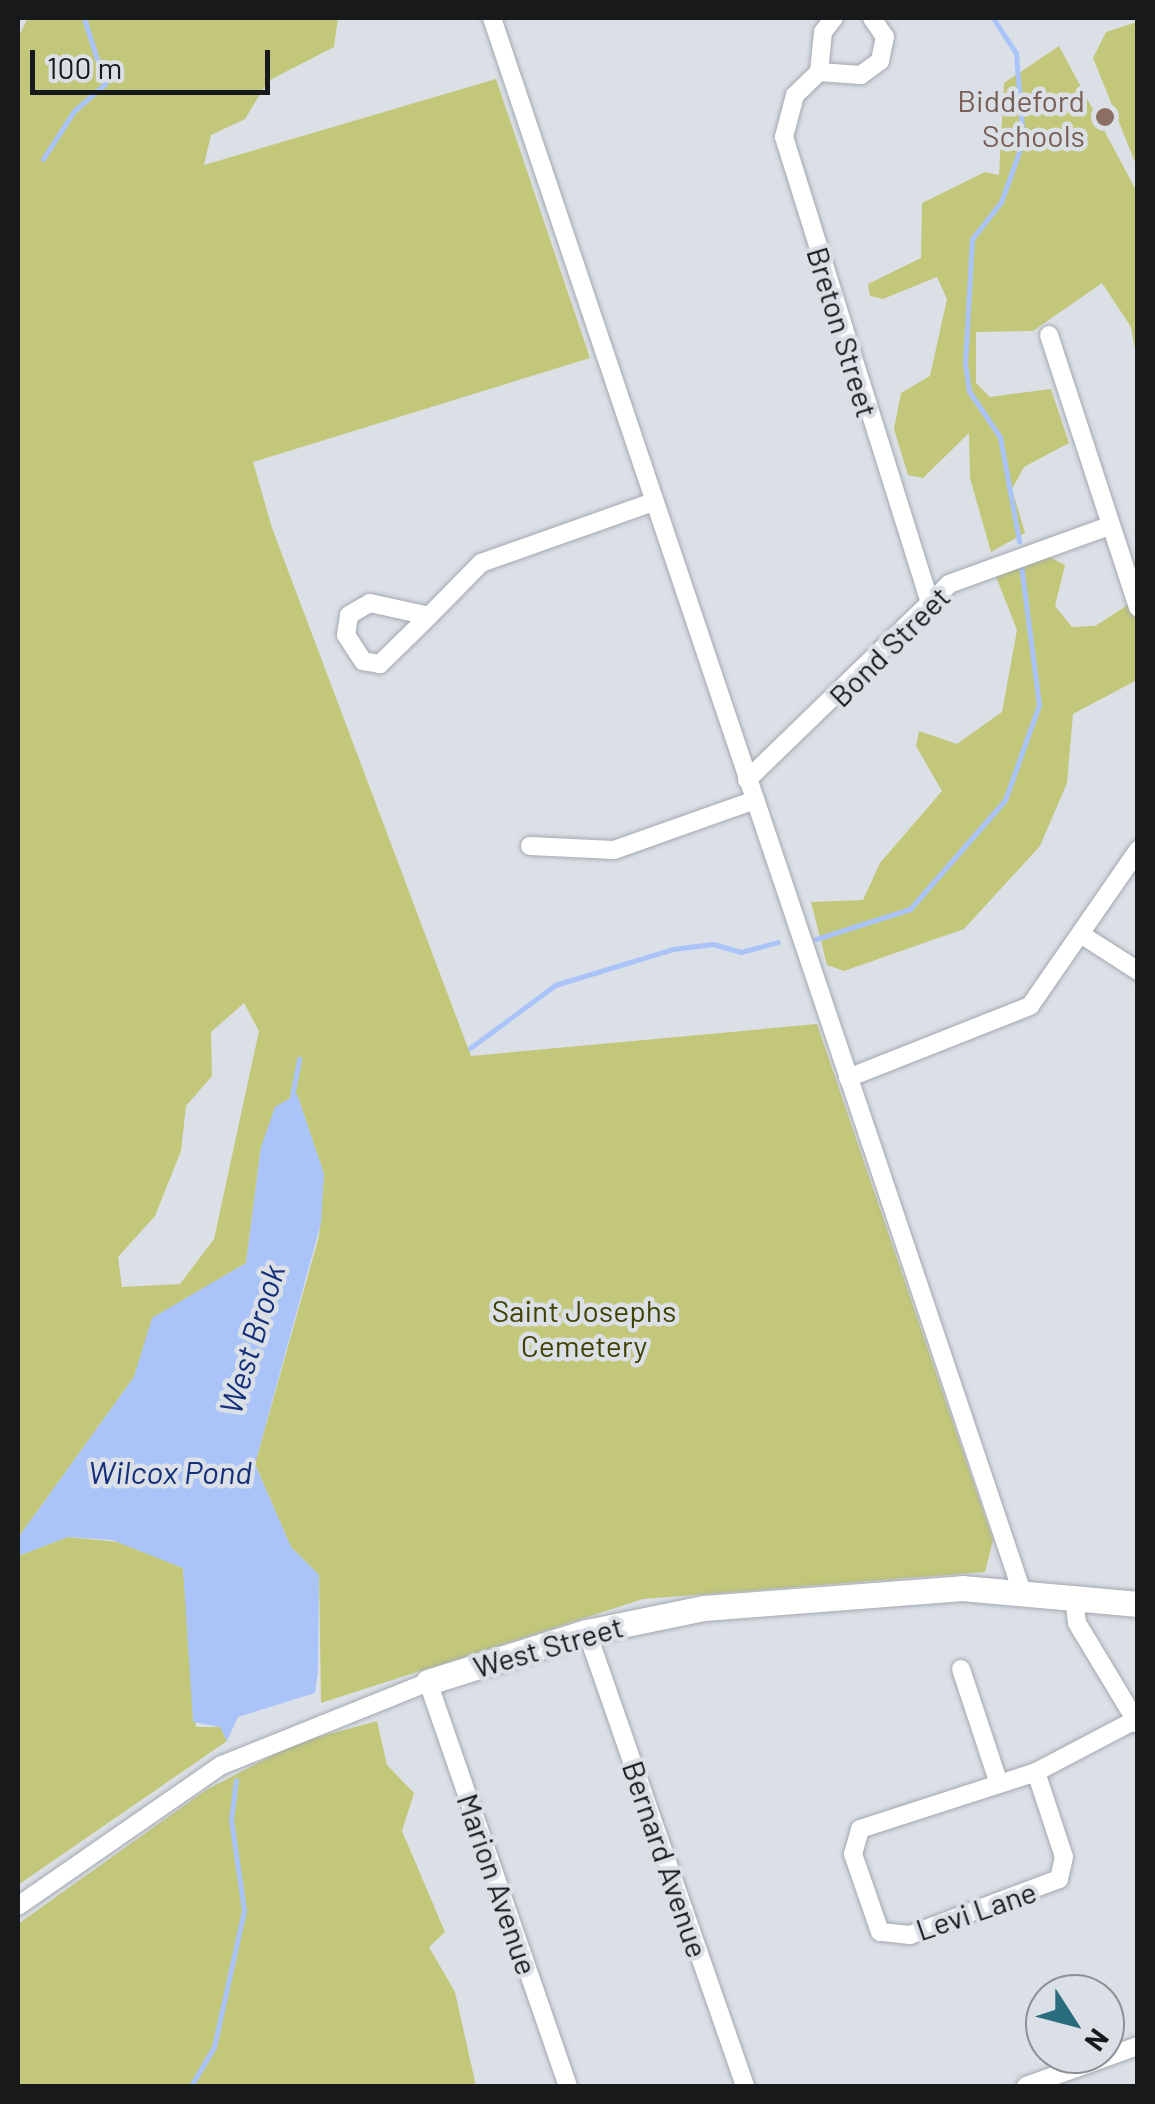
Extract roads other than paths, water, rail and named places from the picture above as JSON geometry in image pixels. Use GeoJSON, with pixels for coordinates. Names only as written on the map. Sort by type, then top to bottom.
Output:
{"type":"FeatureCollection","features":[{"type":"Feature","properties":{"kind":"street"},"geometry":{"type":"LineString","coordinates":[[492,18],[1021,1589]]}},
{"type":"Feature","properties":{"kind":"street","name":"Breton Street"},"geometry":{"type":"LineString","coordinates":[[834,18],[819,72],[795,95],[784,137],[929,599]]}},
{"type":"Feature","properties":{"kind":"street"},"geometry":{"type":"LineString","coordinates":[[819,72],[875,67],[885,45],[872,18]]}},
{"type":"Feature","properties":{"kind":"street"},"geometry":{"type":"LineString","coordinates":[[1049,335],[1138,608]]}},
{"type":"Feature","properties":{"kind":"street"},"geometry":{"type":"LineString","coordinates":[[428,616],[365,604],[349,615],[346,635],[363,662],[380,664],[482,563],[653,502]]}},
{"type":"Feature","properties":{"kind":"street","name":"Bond Street"},"geometry":{"type":"LineString","coordinates":[[747,780],[929,599],[987,566],[1109,526]]}},
{"type":"Feature","properties":{"kind":"street"},"geometry":{"type":"LineString","coordinates":[[530,846],[614,850],[754,800]]}},
{"type":"Feature","properties":{"kind":"street"},"geometry":{"type":"LineString","coordinates":[[848,1078],[1021,1013],[1082,935],[1138,850]]}},
{"type":"Feature","properties":{"kind":"street"},"geometry":{"type":"LineString","coordinates":[[1082,935],[1138,970]]}},
{"type":"Feature","properties":{"kind":"street","name":"West Street"},"geometry":{"type":"LineString","coordinates":[[18,1906],[222,1765],[428,1682],[587,1632],[756,1603],[1021,1589],[1138,1604]]}},
{"type":"Feature","properties":{"kind":"street"},"geometry":{"type":"LineString","coordinates":[[961,1669],[999,1784],[1036,1772],[1136,1722],[1077,1623],[1074,1594]]}},
{"type":"Feature","properties":{"kind":"street","name":"Bernard Avenue"},"geometry":{"type":"LineString","coordinates":[[587,1632],[744,2086]]}},
{"type":"Feature","properties":{"kind":"street","name":"Marion Avenue"},"geometry":{"type":"LineString","coordinates":[[428,1682],[568,2086]]}},
{"type":"Feature","properties":{"kind":"street","name":"Levi Lane"},"geometry":{"type":"LineString","coordinates":[[999,1784],[872,1823],[854,1838],[872,1918],[892,1937],[1049,1886],[1064,1856],[1036,1772]]}},
{"type":"Feature","properties":{"kind":"street"},"geometry":{"type":"LineString","coordinates":[[1026,2086],[1138,2046]]}},
{"type":"Feature","properties":{"kind":"water","name":"Wilcox Pond"},"geometry":{"type":"Polygon","coordinates":[[[297,1094],[324,1174],[321,1223],[255,1464],[291,1547],[319,1575],[318,1672],[315,1693],[238,1717],[227,1741],[220,1727],[193,1722],[183,1568],[112,1540],[68,1537],[18,1556],[18,1538],[134,1377],[152,1318],[246,1263],[261,1147],[275,1107],[297,1094]]]}},
{"type":"Feature","properties":{"kind":"waterway","name":"West Brook"},"geometry":{"type":"LineString","coordinates":[[43,159],[74,111],[105,84],[84,18]]}},
{"type":"Feature","properties":{"kind":"waterway"},"geometry":{"type":"LineString","coordinates":[[993,18],[1016,53],[1023,141],[1001,202],[972,239],[965,363],[969,391],[1000,437],[1019,541]]}},
{"type":"Feature","properties":{"kind":"waterway"},"geometry":{"type":"LineString","coordinates":[[816,939],[910,909],[1005,800],[1039,705],[1021,564]]}},
{"type":"Feature","properties":{"kind":"waterway"},"geometry":{"type":"LineString","coordinates":[[470,1048],[555,985],[673,949],[713,944],[741,952],[778,942]]}},
{"type":"Feature","properties":{"kind":"waterway","name":"West Brook"},"geometry":{"type":"LineString","coordinates":[[292,1096],[299,1059]]}},
{"type":"Feature","properties":{"kind":"waterway","name":"West Brook"},"geometry":{"type":"LineString","coordinates":[[191,2086],[214,2047],[244,1910],[231,1820],[236,1780]]}},
{"type":"Feature","properties":{"kind":"place","name":"Biddeford Schools"},"geometry":{"type":"Point","coordinates":[1105,117]}},
{"type":"Feature","properties":{"kind":"park label","name":"Saint Josephs Cemetery"},"geometry":{"type":"Point","coordinates":[584,1327]}}]}
